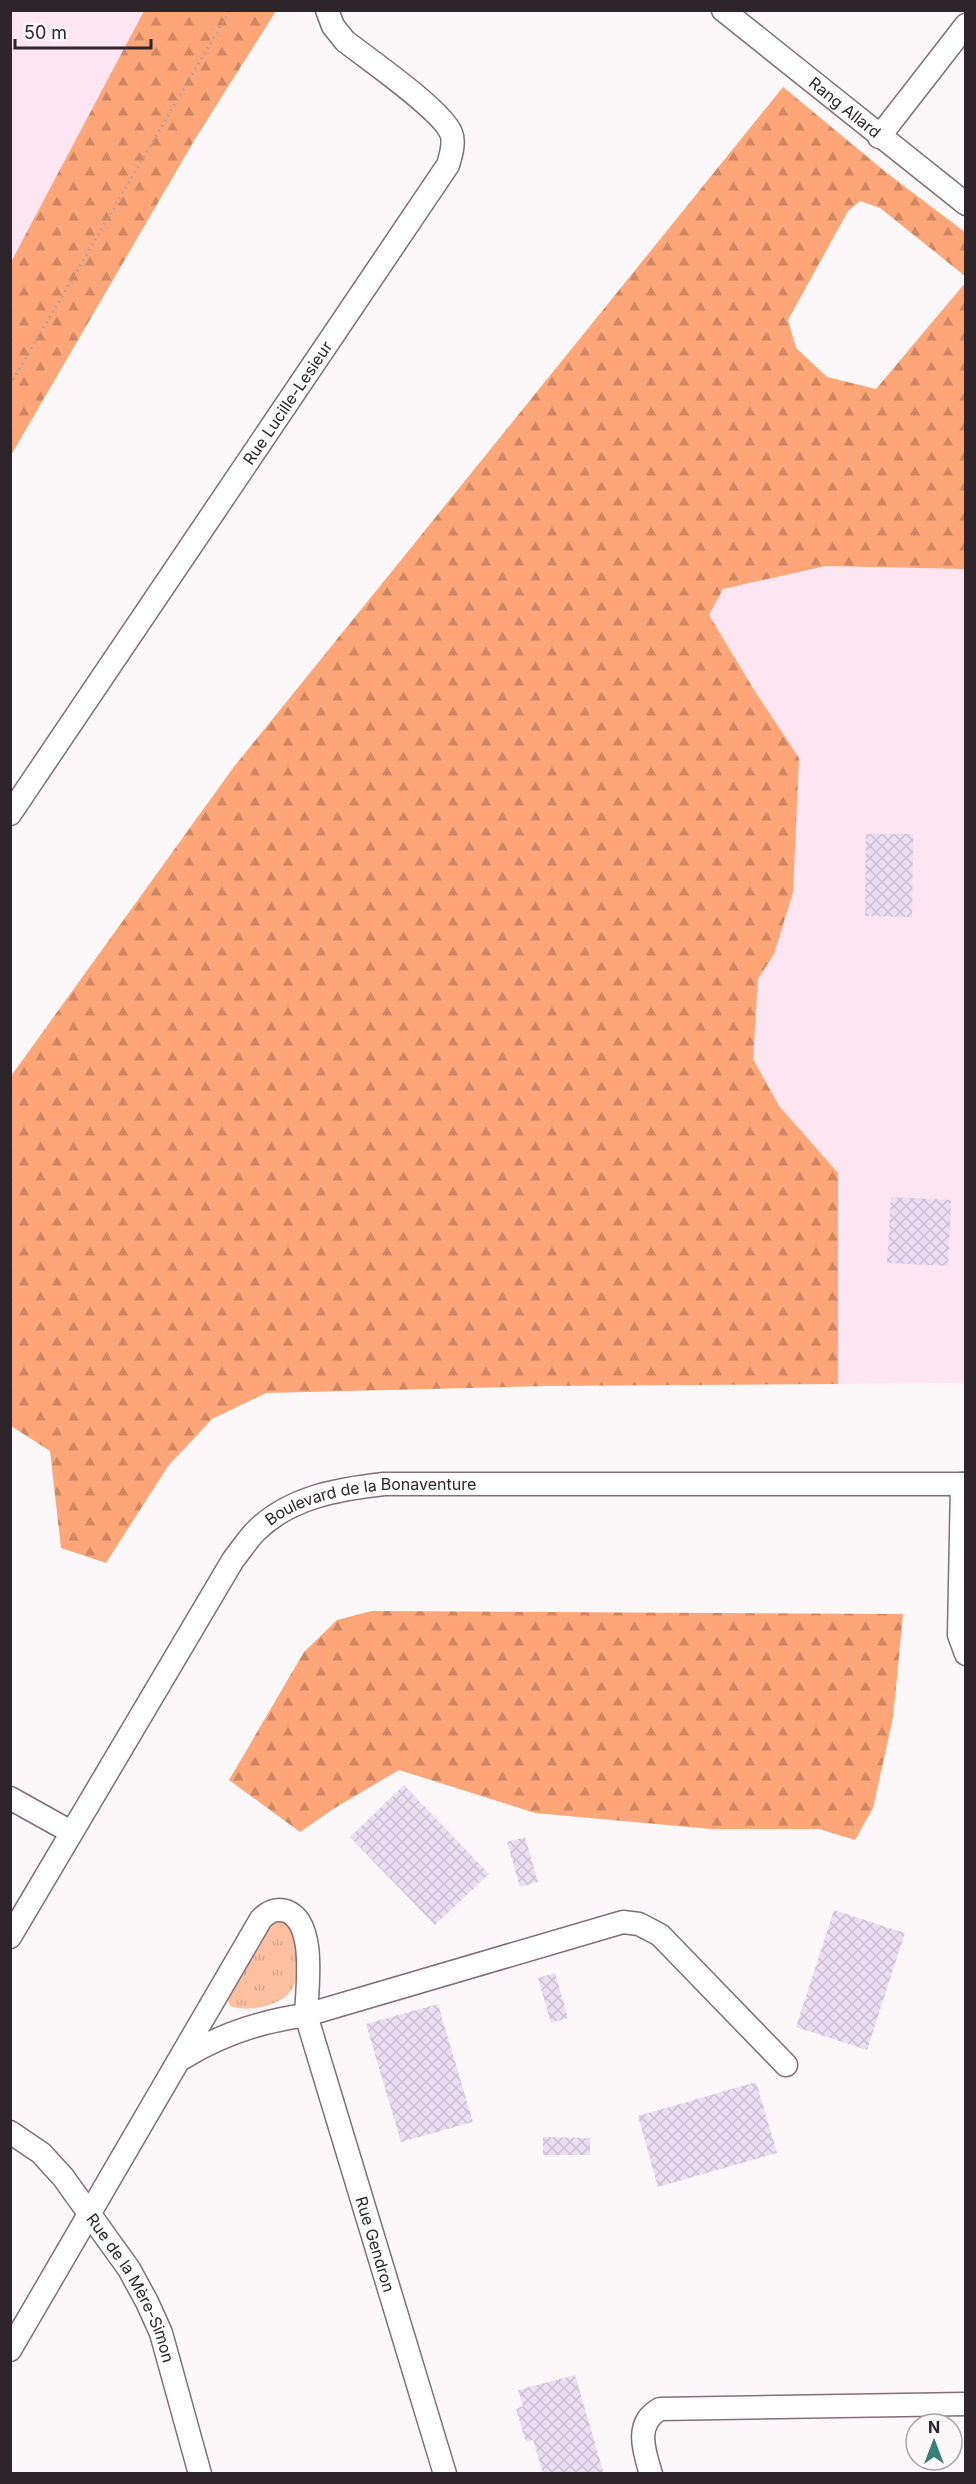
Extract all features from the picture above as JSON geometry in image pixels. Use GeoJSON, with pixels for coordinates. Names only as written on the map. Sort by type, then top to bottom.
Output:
{"type":"FeatureCollection","features":[{"type":"Feature","properties":{"kind":"street","name":"Rue Lucille-Lesieur"},"geometry":{"type":"LineString","coordinates":[[10,814],[448,165],[452,152],[452,134],[441,117],[345,41],[333,26],[327,10]]}},
{"type":"Feature","properties":{"kind":"street","name":"Rang Allard"},"geometry":{"type":"LineString","coordinates":[[723,10],[879,137],[966,204]]}},
{"type":"Feature","properties":{"kind":"street"},"geometry":{"type":"LineString","coordinates":[[879,137],[966,25]]}},
{"type":"Feature","properties":{"kind":"street","name":"Boulevard de la Bonaventure"},"geometry":{"type":"LineString","coordinates":[[10,1937],[233,1560],[256,1530],[282,1512],[309,1498],[345,1488],[384,1484],[964,1484]]}},
{"type":"Feature","properties":{"kind":"street"},"geometry":{"type":"LineString","coordinates":[[964,1484],[959,1635],[966,1654]]}},
{"type":"Feature","properties":{"kind":"street"},"geometry":{"type":"LineString","coordinates":[[10,1798],[71,1832]]}},
{"type":"Feature","properties":{"kind":"street","name":"Rue Gendron"},"geometry":{"type":"LineString","coordinates":[[10,2350],[261,1919],[267,1912],[279,1909],[292,1913],[301,1922],[308,1955],[306,2015],[445,2474]]}},
{"type":"Feature","properties":{"kind":"street"},"geometry":{"type":"LineString","coordinates":[[181,2059],[206,2044],[238,2031],[284,2018],[306,2015],[623,1922],[639,1924],[660,1935],[786,2065]]}},
{"type":"Feature","properties":{"kind":"street","name":"Rue de la Mère-Simon"},"geometry":{"type":"LineString","coordinates":[[10,2132],[41,2153],[90,2214],[129,2269],[161,2333],[200,2474]]}},
{"type":"Feature","properties":{"kind":"street"},"geometry":{"type":"LineString","coordinates":[[651,2474],[642,2436],[645,2423],[652,2414],[660,2409],[966,2404]]}},
{"type":"Feature","properties":{"kind":"path"},"geometry":{"type":"LineString","coordinates":[[10,385],[230,10]]}},
{"type":"Feature","properties":{"kind":"shaded area"},"geometry":{"type":"Polygon","coordinates":[[[11,11],[201,11],[11,328],[11,11]]]}},
{"type":"Feature","properties":{"kind":"shaded area"},"geometry":{"type":"Polygon","coordinates":[[[826,566],[965,569],[965,1383],[838,1384],[838,1173],[779,1106],[753,1059],[758,979],[774,954],[799,758],[754,690],[709,615],[723,589],[826,566]]]}},
{"type":"Feature","properties":{"kind":"green space"},"geometry":{"type":"Polygon","coordinates":[[[144,11],[276,11],[195,139],[11,455],[11,262],[144,11]]]}},
{"type":"Feature","properties":{"kind":"green space"},"geometry":{"type":"Polygon","coordinates":[[[783,87],[888,174],[966,233],[965,276],[880,208],[860,201],[848,211],[788,320],[796,348],[827,377],[876,389],[965,283],[965,569],[826,566],[723,589],[709,615],[754,690],[799,758],[793,892],[774,954],[758,979],[753,1059],[779,1106],[838,1173],[838,1384],[547,1386],[266,1393],[212,1419],[168,1466],[106,1563],[61,1548],[50,1451],[11,1426],[11,1076],[233,768],[783,87]]]}},
{"type":"Feature","properties":{"kind":"green space"},"geometry":{"type":"Polygon","coordinates":[[[372,1611],[903,1614],[893,1717],[873,1808],[855,1840],[819,1829],[711,1829],[535,1813],[399,1770],[333,1809],[300,1832],[229,1780],[304,1652],[337,1620],[372,1611]]]}},
{"type":"Feature","properties":{"kind":"green space"},"geometry":{"type":"Polygon","coordinates":[[[282,1918],[299,1942],[297,1969],[290,1992],[275,2003],[266,2006],[246,2009],[230,2006],[227,1998],[262,1927],[282,1918]]]}},
{"type":"Feature","properties":{"kind":"building"},"geometry":{"type":"Polygon","coordinates":[[[866,834],[913,834],[912,917],[865,916],[866,834]]]}},
{"type":"Feature","properties":{"kind":"building"},"geometry":{"type":"Polygon","coordinates":[[[891,1197],[951,1200],[948,1266],[887,1263],[891,1197]]]}},
{"type":"Feature","properties":{"kind":"building"},"geometry":{"type":"Polygon","coordinates":[[[404,1785],[489,1874],[435,1925],[350,1837],[404,1785]]]}},
{"type":"Feature","properties":{"kind":"building"},"geometry":{"type":"Polygon","coordinates":[[[525,1837],[538,1882],[520,1887],[507,1842],[525,1837]]]}},
{"type":"Feature","properties":{"kind":"building"},"geometry":{"type":"Polygon","coordinates":[[[834,1910],[905,1933],[867,2050],[796,2027],[834,1910]]]}},
{"type":"Feature","properties":{"kind":"building"},"geometry":{"type":"Polygon","coordinates":[[[555,1973],[568,2018],[551,2023],[538,1978],[555,1973]]]}},
{"type":"Feature","properties":{"kind":"building"},"geometry":{"type":"Polygon","coordinates":[[[438,2004],[473,2122],[401,2142],[366,2024],[438,2004]]]}},
{"type":"Feature","properties":{"kind":"building"},"geometry":{"type":"Polygon","coordinates":[[[756,2082],[777,2153],[658,2187],[638,2116],[756,2082]]]}},
{"type":"Feature","properties":{"kind":"building"},"geometry":{"type":"Polygon","coordinates":[[[543,2137],[590,2138],[590,2155],[543,2155],[543,2137]]]}},
{"type":"Feature","properties":{"kind":"building"},"geometry":{"type":"Polygon","coordinates":[[[575,2375],[604,2474],[543,2474],[533,2440],[526,2442],[516,2409],[523,2406],[518,2390],[575,2375]]]}}]}
